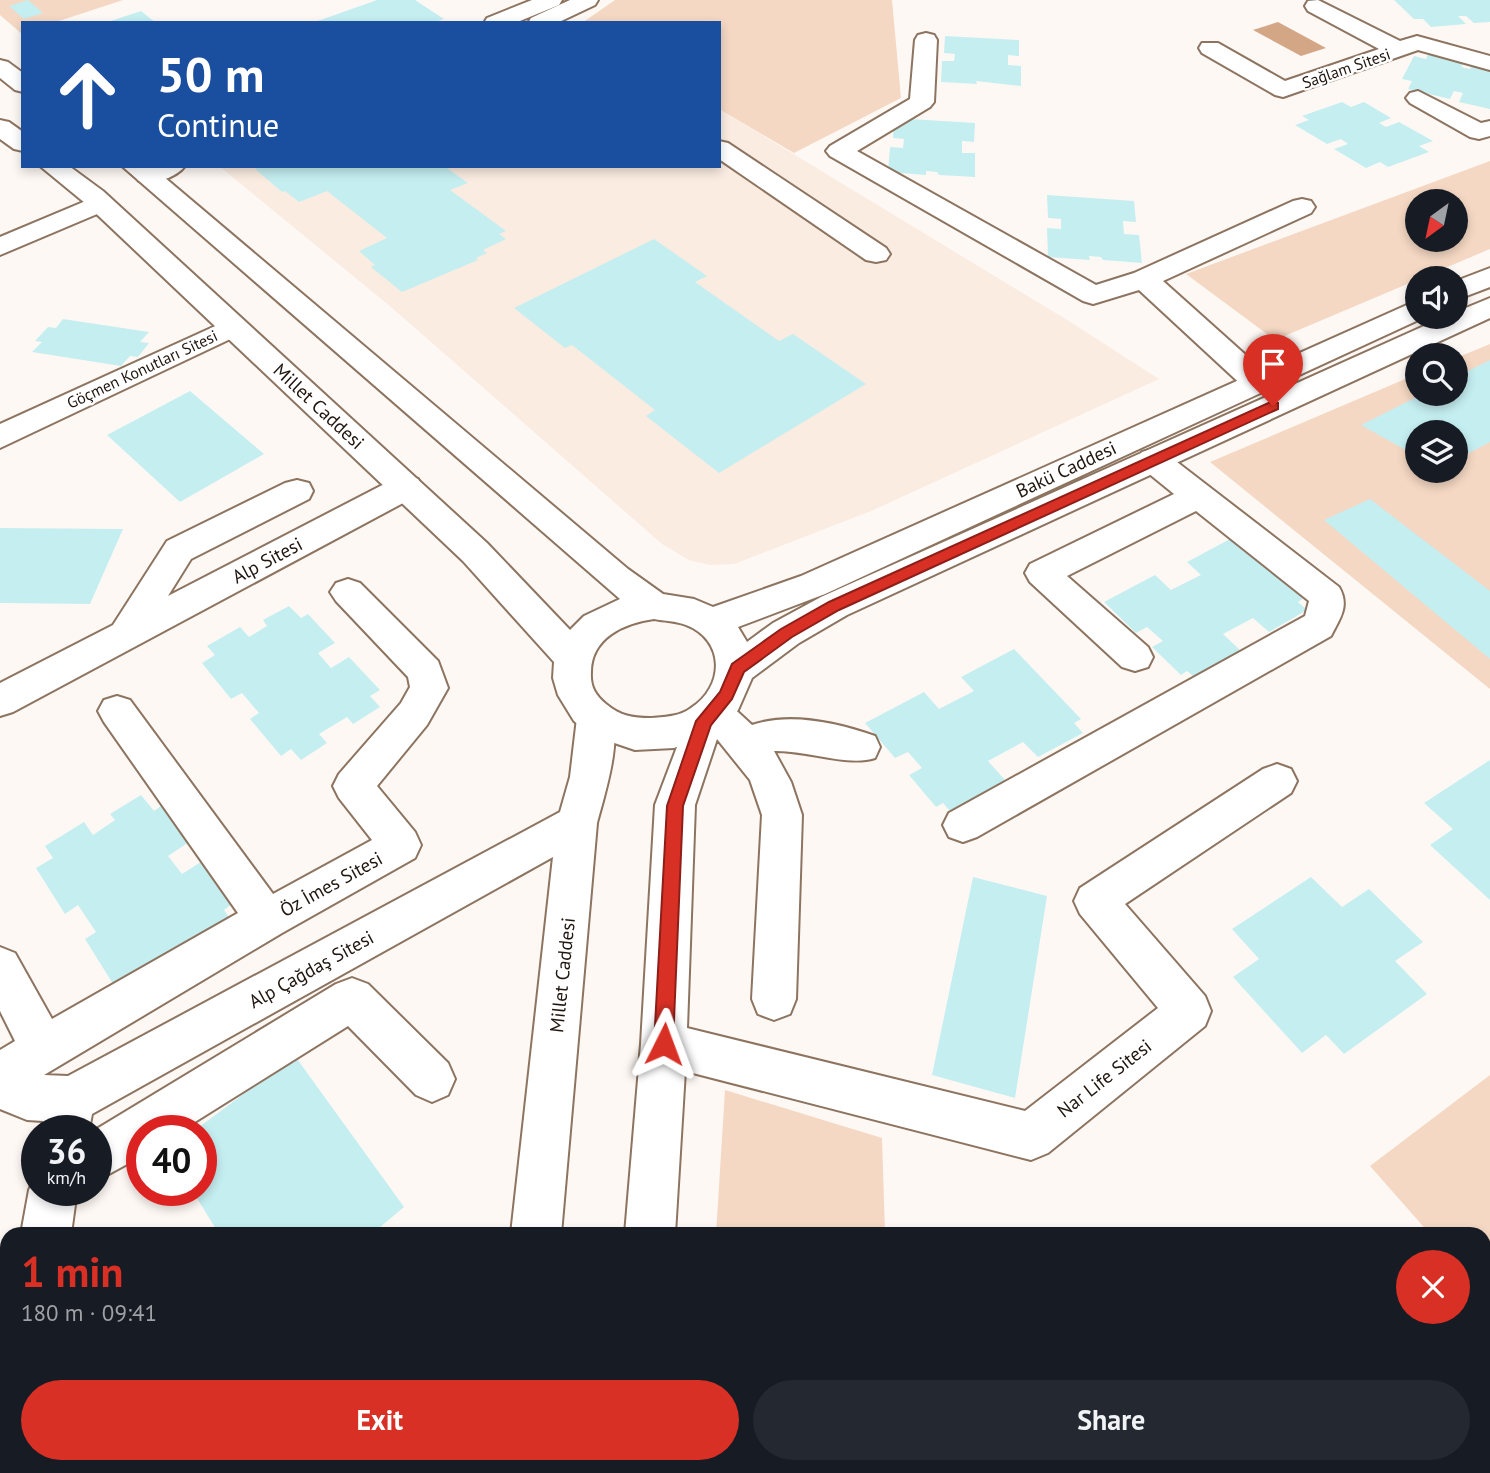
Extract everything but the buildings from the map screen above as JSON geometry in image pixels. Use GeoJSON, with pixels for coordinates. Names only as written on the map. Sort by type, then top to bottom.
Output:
{"type":"FeatureCollection","features":[{"type":"Feature","properties":{"kind":"main road"},"geometry":{"type":"LineString","coordinates":[[500,21],[551,0]]}},
{"type":"Feature","properties":{"kind":"main road"},"geometry":{"type":"LineString","coordinates":[[543,21],[584,0]]}},
{"type":"Feature","properties":{"kind":"main road"},"geometry":{"type":"LineString","coordinates":[[1316,6],[1397,50]]}},
{"type":"Feature","properties":{"kind":"main road"},"geometry":{"type":"LineString","coordinates":[[926,40],[922,102],[839,151],[1093,295],[1144,279],[1302,207]]}},
{"type":"Feature","properties":{"kind":"main road","name":"Sağlam Sitesi"},"geometry":{"type":"LineString","coordinates":[[1210,48],[1283,90],[1417,43],[1490,63]]}},
{"type":"Feature","properties":{"kind":"main road"},"geometry":{"type":"LineString","coordinates":[[0,67],[21,83]]}},
{"type":"Feature","properties":{"kind":"main road"},"geometry":{"type":"LineString","coordinates":[[1418,98],[1479,132],[1490,128]]}},
{"type":"Feature","properties":{"kind":"main road"},"geometry":{"type":"LineString","coordinates":[[0,127],[21,143]]}},
{"type":"Feature","properties":{"kind":"main road"},"geometry":{"type":"LineString","coordinates":[[721,149],[876,254]]}},
{"type":"Feature","properties":{"kind":"main road"},"geometry":{"type":"LineString","coordinates":[[6,237],[111,180],[654,606]]}},
{"type":"Feature","properties":{"kind":"main road","name":"Millet Caddesi"},"geometry":{"type":"LineString","coordinates":[[111,180],[233,327],[475,552],[539,619],[573,660]]}},
{"type":"Feature","properties":{"kind":"main road"},"geometry":{"type":"LineString","coordinates":[[1468,286],[1490,276]]}},
{"type":"Feature","properties":{"kind":"main road"},"geometry":{"type":"LineString","coordinates":[[1144,279],[1257,382]]}},
{"type":"Feature","properties":{"kind":"main road","name":"Bakü Caddesi"},"geometry":{"type":"LineString","coordinates":[[738,669],[786,633],[834,606],[1490,307]]}},
{"type":"Feature","properties":{"kind":"main road","name":"Bakü Caddesi"},"geometry":{"type":"LineString","coordinates":[[712,622],[813,585],[1405,315]]}},
{"type":"Feature","properties":{"kind":"main road","name":"Göçmen Konutları Sitesi"},"geometry":{"type":"LineString","coordinates":[[0,437],[233,327]]}},
{"type":"Feature","properties":{"kind":"main road","name":"Göçmen Konutları Sitesi"},"geometry":{"type":"LineString","coordinates":[[0,406],[50,413]]}},
{"type":"Feature","properties":{"kind":"main road"},"geometry":{"type":"LineString","coordinates":[[963,825],[1318,626],[1324,619],[1327,596],[1153,460]]}},
{"type":"Feature","properties":{"kind":"main road","name":"Alp Sitesi"},"geometry":{"type":"LineString","coordinates":[[0,701],[406,487]]}},
{"type":"Feature","properties":{"kind":"main road","name":"Alp Sitesi"},"geometry":{"type":"LineString","coordinates":[[127,633],[179,550],[297,491]]}},
{"type":"Feature","properties":{"kind":"main road"},"geometry":{"type":"LineString","coordinates":[[1135,657],[1042,573],[1198,496]]}},
{"type":"Feature","properties":{"kind":"main road","name":"Öz İmes Sitesi"},"geometry":{"type":"LineString","coordinates":[[0,1075],[267,919],[401,845],[353,786],[414,714],[429,688],[425,671],[348,592]]}},
{"type":"Feature","properties":{"kind":"main road"},"geometry":{"type":"LineString","coordinates":[[651,1227],[664,1044],[675,806],[709,717],[734,681],[738,669],[735,655],[726,637],[712,622],[692,611],[654,606],[616,614],[594,627],[578,646],[573,660],[574,690],[586,710],[606,725],[633,734],[662,735],[686,730],[709,717]]}},
{"type":"Feature","properties":{"kind":"main road","name":"Öz İmes Sitesi"},"geometry":{"type":"LineString","coordinates":[[117,711],[267,919]]}},
{"type":"Feature","properties":{"kind":"main road"},"geometry":{"type":"LineString","coordinates":[[709,717],[748,743],[766,769],[782,815],[774,999]]}},
{"type":"Feature","properties":{"kind":"main road","name":"Millet Caddesi"},"geometry":{"type":"LineString","coordinates":[[537,1227],[577,823],[590,777],[596,718]]}},
{"type":"Feature","properties":{"kind":"main road"},"geometry":{"type":"LineString","coordinates":[[748,743],[766,736],[795,736],[861,747]]}},
{"type":"Feature","properties":{"kind":"main road","name":"Nar Life Sitesi"},"geometry":{"type":"LineString","coordinates":[[664,1044],[1031,1136],[1189,1011],[1095,901],[1277,781]]}},
{"type":"Feature","properties":{"kind":"main road","name":"Alp Çağdaş Sitesi"},"geometry":{"type":"LineString","coordinates":[[68,1115],[577,823]]}},
{"type":"Feature","properties":{"kind":"main road"},"geometry":{"type":"LineString","coordinates":[[0,967],[44,1049]]}},
{"type":"Feature","properties":{"kind":"main road"},"geometry":{"type":"LineString","coordinates":[[112,1147],[352,999],[432,1079]]}},
{"type":"Feature","properties":{"kind":"main road"},"geometry":{"type":"LineString","coordinates":[[0,1086],[68,1115]]}},
{"type":"Feature","properties":{"kind":"main road"},"geometry":{"type":"LineString","coordinates":[[47,1227],[50,1206]]}},
{"type":"Feature","properties":{"kind":"shaded area"},"geometry":{"type":"Polygon","coordinates":[[[0,0],[123,0],[59,21],[21,21],[21,33],[0,15],[0,0]]]}},
{"type":"Feature","properties":{"kind":"shaded area"},"geometry":{"type":"Polygon","coordinates":[[[615,0],[892,0],[901,98],[794,153],[721,110],[721,21],[585,21],[615,0]]]}},
{"type":"Feature","properties":{"kind":"shaded area"},"geometry":{"type":"Polygon","coordinates":[[[1278,22],[1326,48],[1301,56],[1253,30],[1278,22]]]}},
{"type":"Feature","properties":{"kind":"shaded area"},"geometry":{"type":"Polygon","coordinates":[[[721,110],[1064,318],[1159,379],[871,511],[734,564],[710,565],[689,560],[662,544],[391,307],[221,168],[721,168],[721,110]]]}},
{"type":"Feature","properties":{"kind":"shaded area"},"geometry":{"type":"Polygon","coordinates":[[[1490,161],[1490,249],[1450,266],[1405,266],[1405,285],[1275,340],[1186,274],[1405,193],[1405,252],[1468,252],[1468,189],[1415,189],[1490,161]]]}},
{"type":"Feature","properties":{"kind":"shaded area"},"geometry":{"type":"Polygon","coordinates":[[[1490,344],[1490,689],[1210,462],[1405,379],[1405,406],[1468,406],[1468,353],[1490,344]]]}},
{"type":"Feature","properties":{"kind":"shaded area"},"geometry":{"type":"Polygon","coordinates":[[[1490,1075],[1490,1227],[1424,1227],[1370,1166],[1490,1075]]]}},
{"type":"Feature","properties":{"kind":"shaded area"},"geometry":{"type":"Polygon","coordinates":[[[725,1090],[882,1138],[885,1227],[716,1227],[725,1090]]]}},
{"type":"Feature","properties":{"kind":"route"},"geometry":{"type":"LineString","coordinates":[[664,1044],[675,806],[704,721],[714,713],[727,695],[738,669],[786,633],[834,606],[1273,406]]}}]}
